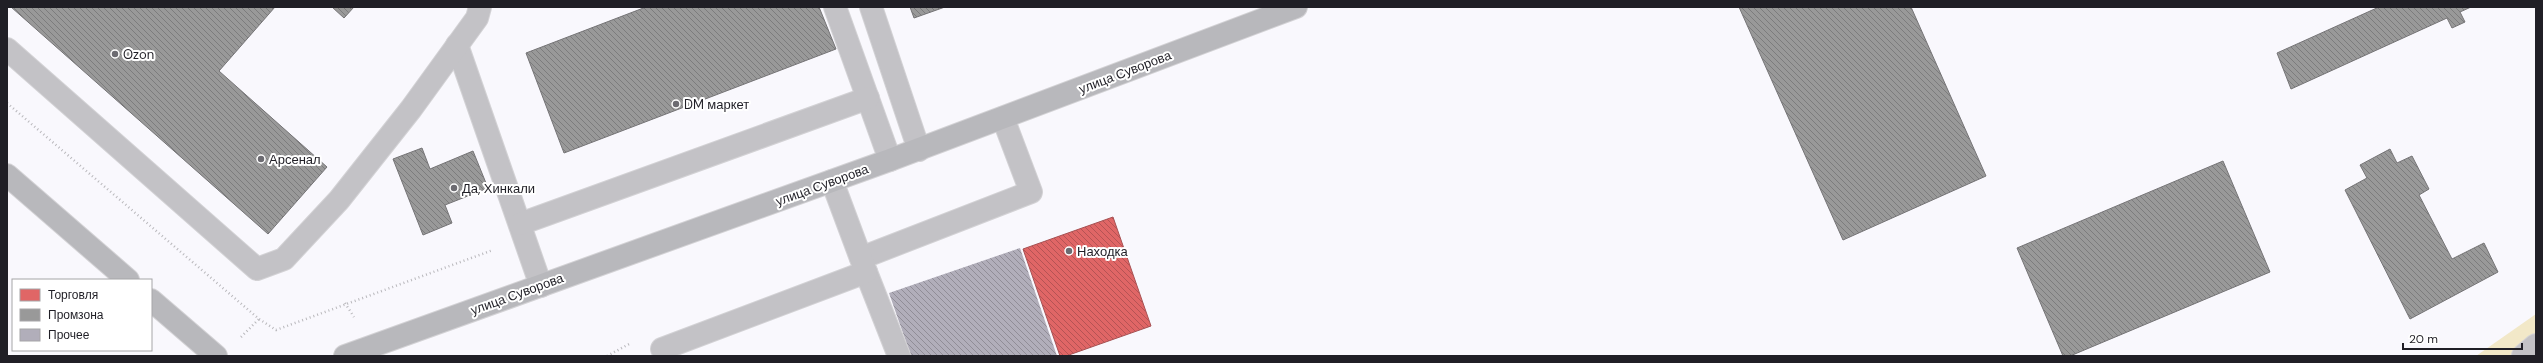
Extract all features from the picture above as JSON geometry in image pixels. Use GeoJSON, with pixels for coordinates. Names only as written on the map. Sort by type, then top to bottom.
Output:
{"type":"FeatureCollection","features":[{"type":"Feature","properties":{"kind":"street","name":"улица Суворова"},"geometry":{"type":"LineString","coordinates":[[345,356],[919,150],[1296,7]]}},
{"type":"Feature","properties":{"kind":"street"},"geometry":{"type":"LineString","coordinates":[[7,175],[127,279]]}},
{"type":"Feature","properties":{"kind":"street"},"geometry":{"type":"LineString","coordinates":[[152,301],[216,356]]}},
{"type":"Feature","properties":{"kind":"lane"},"geometry":{"type":"LineString","coordinates":[[7,49],[257,269],[284,259],[339,200],[406,115],[477,18],[480,7]]}},
{"type":"Feature","properties":{"kind":"lane"},"geometry":{"type":"LineString","coordinates":[[835,7],[890,160]]}},
{"type":"Feature","properties":{"kind":"lane"},"geometry":{"type":"LineString","coordinates":[[871,7],[919,150]]}},
{"type":"Feature","properties":{"kind":"lane"},"geometry":{"type":"LineString","coordinates":[[457,45],[541,286]]}},
{"type":"Feature","properties":{"kind":"lane"},"geometry":{"type":"LineString","coordinates":[[520,224],[868,98]]}},
{"type":"Feature","properties":{"kind":"lane"},"geometry":{"type":"LineString","coordinates":[[662,349],[863,265],[1031,192],[1002,118]]}},
{"type":"Feature","properties":{"kind":"lane"},"geometry":{"type":"LineString","coordinates":[[832,181],[899,356]]}},
{"type":"Feature","properties":{"kind":"lane"},"geometry":{"type":"LineString","coordinates":[[2523,356],[2536,345]]}},
{"type":"Feature","properties":{"kind":"path"},"geometry":{"type":"LineString","coordinates":[[7,103],[259,319]]}},
{"type":"Feature","properties":{"kind":"path"},"geometry":{"type":"LineString","coordinates":[[607,356],[634,342]]}},
{"type":"Feature","properties":{"kind":"shaded area"},"geometry":{"type":"Polygon","coordinates":[[[2536,314],[2536,356],[2476,356],[2536,314]]]}},
{"type":"Feature","properties":{"kind":"building: Торговля"},"geometry":{"type":"Polygon","coordinates":[[[1113,217],[1151,326],[1066,356],[1060,356],[1023,249],[1113,217]]]}},
{"type":"Feature","properties":{"kind":"building: Промзона"},"geometry":{"type":"Polygon","coordinates":[[[11,7],[275,7],[219,71],[327,167],[268,234],[11,7]]]}},
{"type":"Feature","properties":{"kind":"building: Промзона"},"geometry":{"type":"Polygon","coordinates":[[[332,7],[354,7],[344,18],[332,7]]]}},
{"type":"Feature","properties":{"kind":"building: Промзона"},"geometry":{"type":"Polygon","coordinates":[[[646,7],[819,7],[836,49],[564,153],[526,53],[646,7]]]}},
{"type":"Feature","properties":{"kind":"building: Промзона"},"geometry":{"type":"Polygon","coordinates":[[[910,7],[945,7],[914,18],[910,7]]]}},
{"type":"Feature","properties":{"kind":"building: Промзона"},"geometry":{"type":"Polygon","coordinates":[[[1739,7],[1911,7],[1986,176],[1843,240],[1739,7]]]}},
{"type":"Feature","properties":{"kind":"building: Промзона"},"geometry":{"type":"Polygon","coordinates":[[[2379,7],[2471,7],[2460,12],[2465,22],[2452,28],[2447,18],[2291,89],[2277,53],[2379,7]]]}},
{"type":"Feature","properties":{"kind":"building: Промзона"},"geometry":{"type":"Polygon","coordinates":[[[422,148],[430,169],[473,151],[488,188],[445,205],[452,223],[423,235],[393,159],[422,148]]]}},
{"type":"Feature","properties":{"kind":"building: Промзона"},"geometry":{"type":"Polygon","coordinates":[[[2390,149],[2397,163],[2412,156],[2429,189],[2419,195],[2452,259],[2484,243],[2498,272],[2410,319],[2345,190],[2367,178],[2360,165],[2390,149]]]}},
{"type":"Feature","properties":{"kind":"building: Промзона"},"geometry":{"type":"Polygon","coordinates":[[[2223,161],[2270,272],[2070,356],[2063,356],[2017,248],[2223,161]]]}},
{"type":"Feature","properties":{"kind":"building: Прочее"},"geometry":{"type":"Polygon","coordinates":[[[1020,248],[1057,356],[911,356],[889,293],[1020,248]]]}},
{"type":"Feature","properties":{"kind":"place","name":"Ozon"},"geometry":{"type":"Point","coordinates":[115,54]}},
{"type":"Feature","properties":{"kind":"place","name":"DM маркет"},"geometry":{"type":"Point","coordinates":[676,104]}},
{"type":"Feature","properties":{"kind":"place","name":"Арсенал"},"geometry":{"type":"Point","coordinates":[261,159]}},
{"type":"Feature","properties":{"kind":"place","name":"Да, Хинкали"},"geometry":{"type":"Point","coordinates":[454,188]}},
{"type":"Feature","properties":{"kind":"place","name":"Находка"},"geometry":{"type":"Point","coordinates":[1069,251]}}]}
